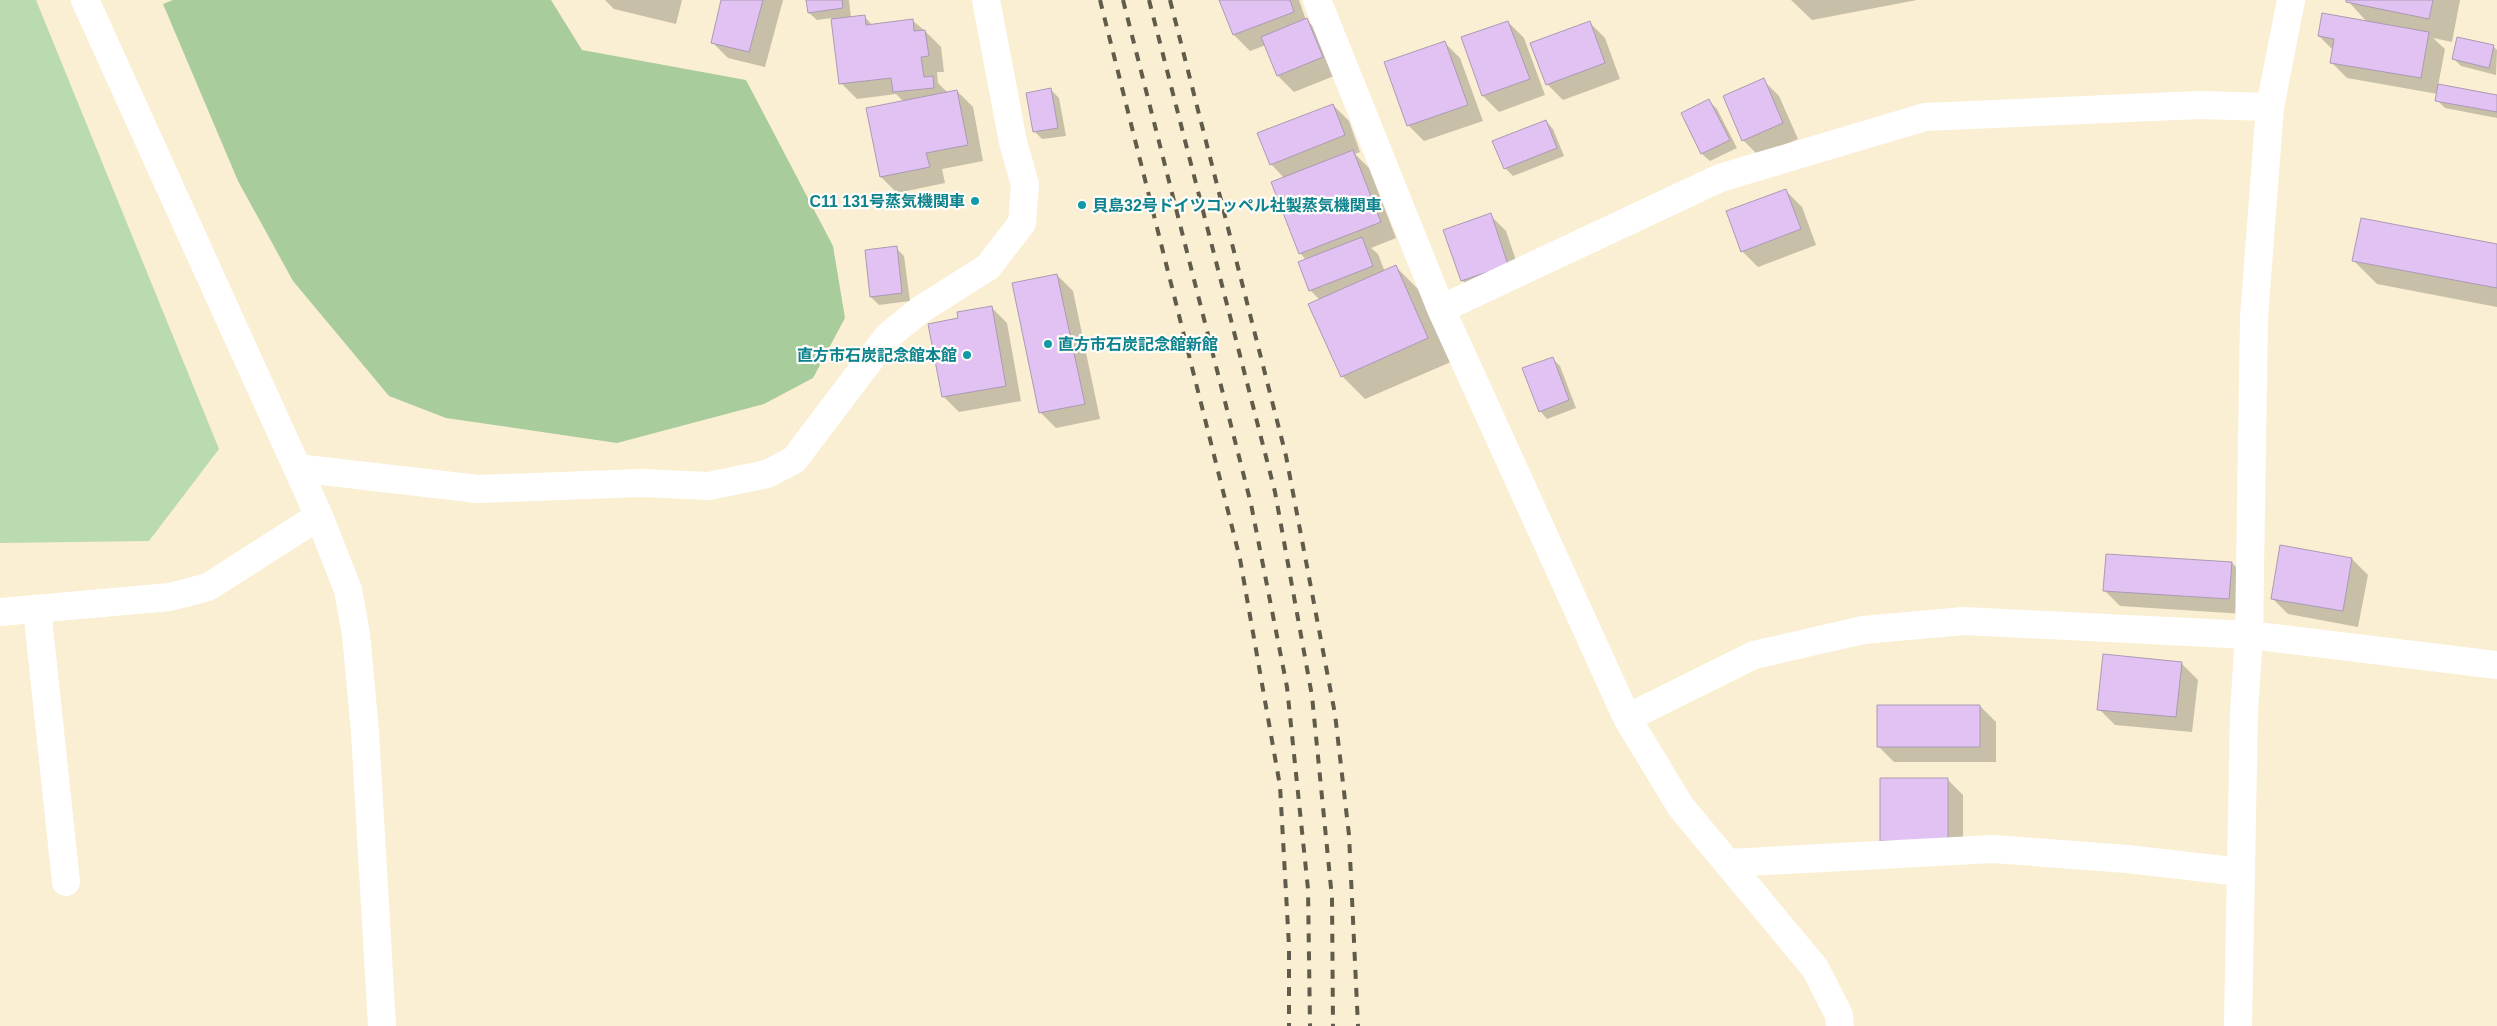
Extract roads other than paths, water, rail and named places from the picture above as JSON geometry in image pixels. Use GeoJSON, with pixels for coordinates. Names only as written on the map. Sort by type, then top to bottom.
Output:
{"type":"FeatureCollection","features":[{"type":"Feature","properties":{"kind":"street"},"geometry":{"type":"LineString","coordinates":[[84,0],[319,516],[348,590],[356,634],[365,732],[382,1026]]}},
{"type":"Feature","properties":{"kind":"street"},"geometry":{"type":"LineString","coordinates":[[297,468],[478,489],[641,483],[709,486],[767,474],[794,460],[888,336],[920,310],[988,266],[1022,223],[1025,184],[1013,142],[986,0]]}},
{"type":"Feature","properties":{"kind":"street"},"geometry":{"type":"LineString","coordinates":[[1317,0],[1441,309],[1627,718],[1681,807],[1815,968],[1839,1015],[1840,1026]]}},
{"type":"Feature","properties":{"kind":"street"},"geometry":{"type":"LineString","coordinates":[[2238,1026],[2244,712],[2250,635],[2254,318],[2270,106],[2291,0]]}},
{"type":"Feature","properties":{"kind":"street"},"geometry":{"type":"LineString","coordinates":[[1441,309],[1720,178],[1925,117],[2199,104],[2270,106]]}},
{"type":"Feature","properties":{"kind":"street"},"geometry":{"type":"LineString","coordinates":[[0,612],[170,597],[208,586],[319,516]]}},
{"type":"Feature","properties":{"kind":"street"},"geometry":{"type":"LineString","coordinates":[[37,609],[66,882]]}},
{"type":"Feature","properties":{"kind":"street"},"geometry":{"type":"LineString","coordinates":[[1627,718],[1754,655],[1863,630],[1964,621],[2250,635],[2497,665]]}},
{"type":"Feature","properties":{"kind":"street"},"geometry":{"type":"LineString","coordinates":[[1728,863],[1993,849],[2241,872]]}},
{"type":"Feature","properties":{"kind":"railway"},"geometry":{"type":"LineString","coordinates":[[1100,0],[1240,559],[1280,786],[1289,946],[1289,1026]]}},
{"type":"Feature","properties":{"kind":"railway"},"geometry":{"type":"LineString","coordinates":[[1123,0],[1251,504],[1287,687],[1308,889],[1310,1026]]}},
{"type":"Feature","properties":{"kind":"railway"},"geometry":{"type":"LineString","coordinates":[[1149,0],[1275,492],[1312,696],[1332,898],[1333,1026]]}},
{"type":"Feature","properties":{"kind":"railway"},"geometry":{"type":"LineString","coordinates":[[1170,0],[1286,456],[1335,714],[1349,835],[1358,1026]]}},
{"type":"Feature","properties":{"kind":"place","name":"C11 131号蒸気機関車"},"geometry":{"type":"Point","coordinates":[975,201]}},
{"type":"Feature","properties":{"kind":"place","name":"貝島32号ドイツコッペル社製蒸気機関車"},"geometry":{"type":"Point","coordinates":[1082,205]}},
{"type":"Feature","properties":{"kind":"place","name":"直方市石炭記念館新館"},"geometry":{"type":"Point","coordinates":[1048,344]}},
{"type":"Feature","properties":{"kind":"place","name":"直方市石炭記念館本館"},"geometry":{"type":"Point","coordinates":[967,355]}}]}
